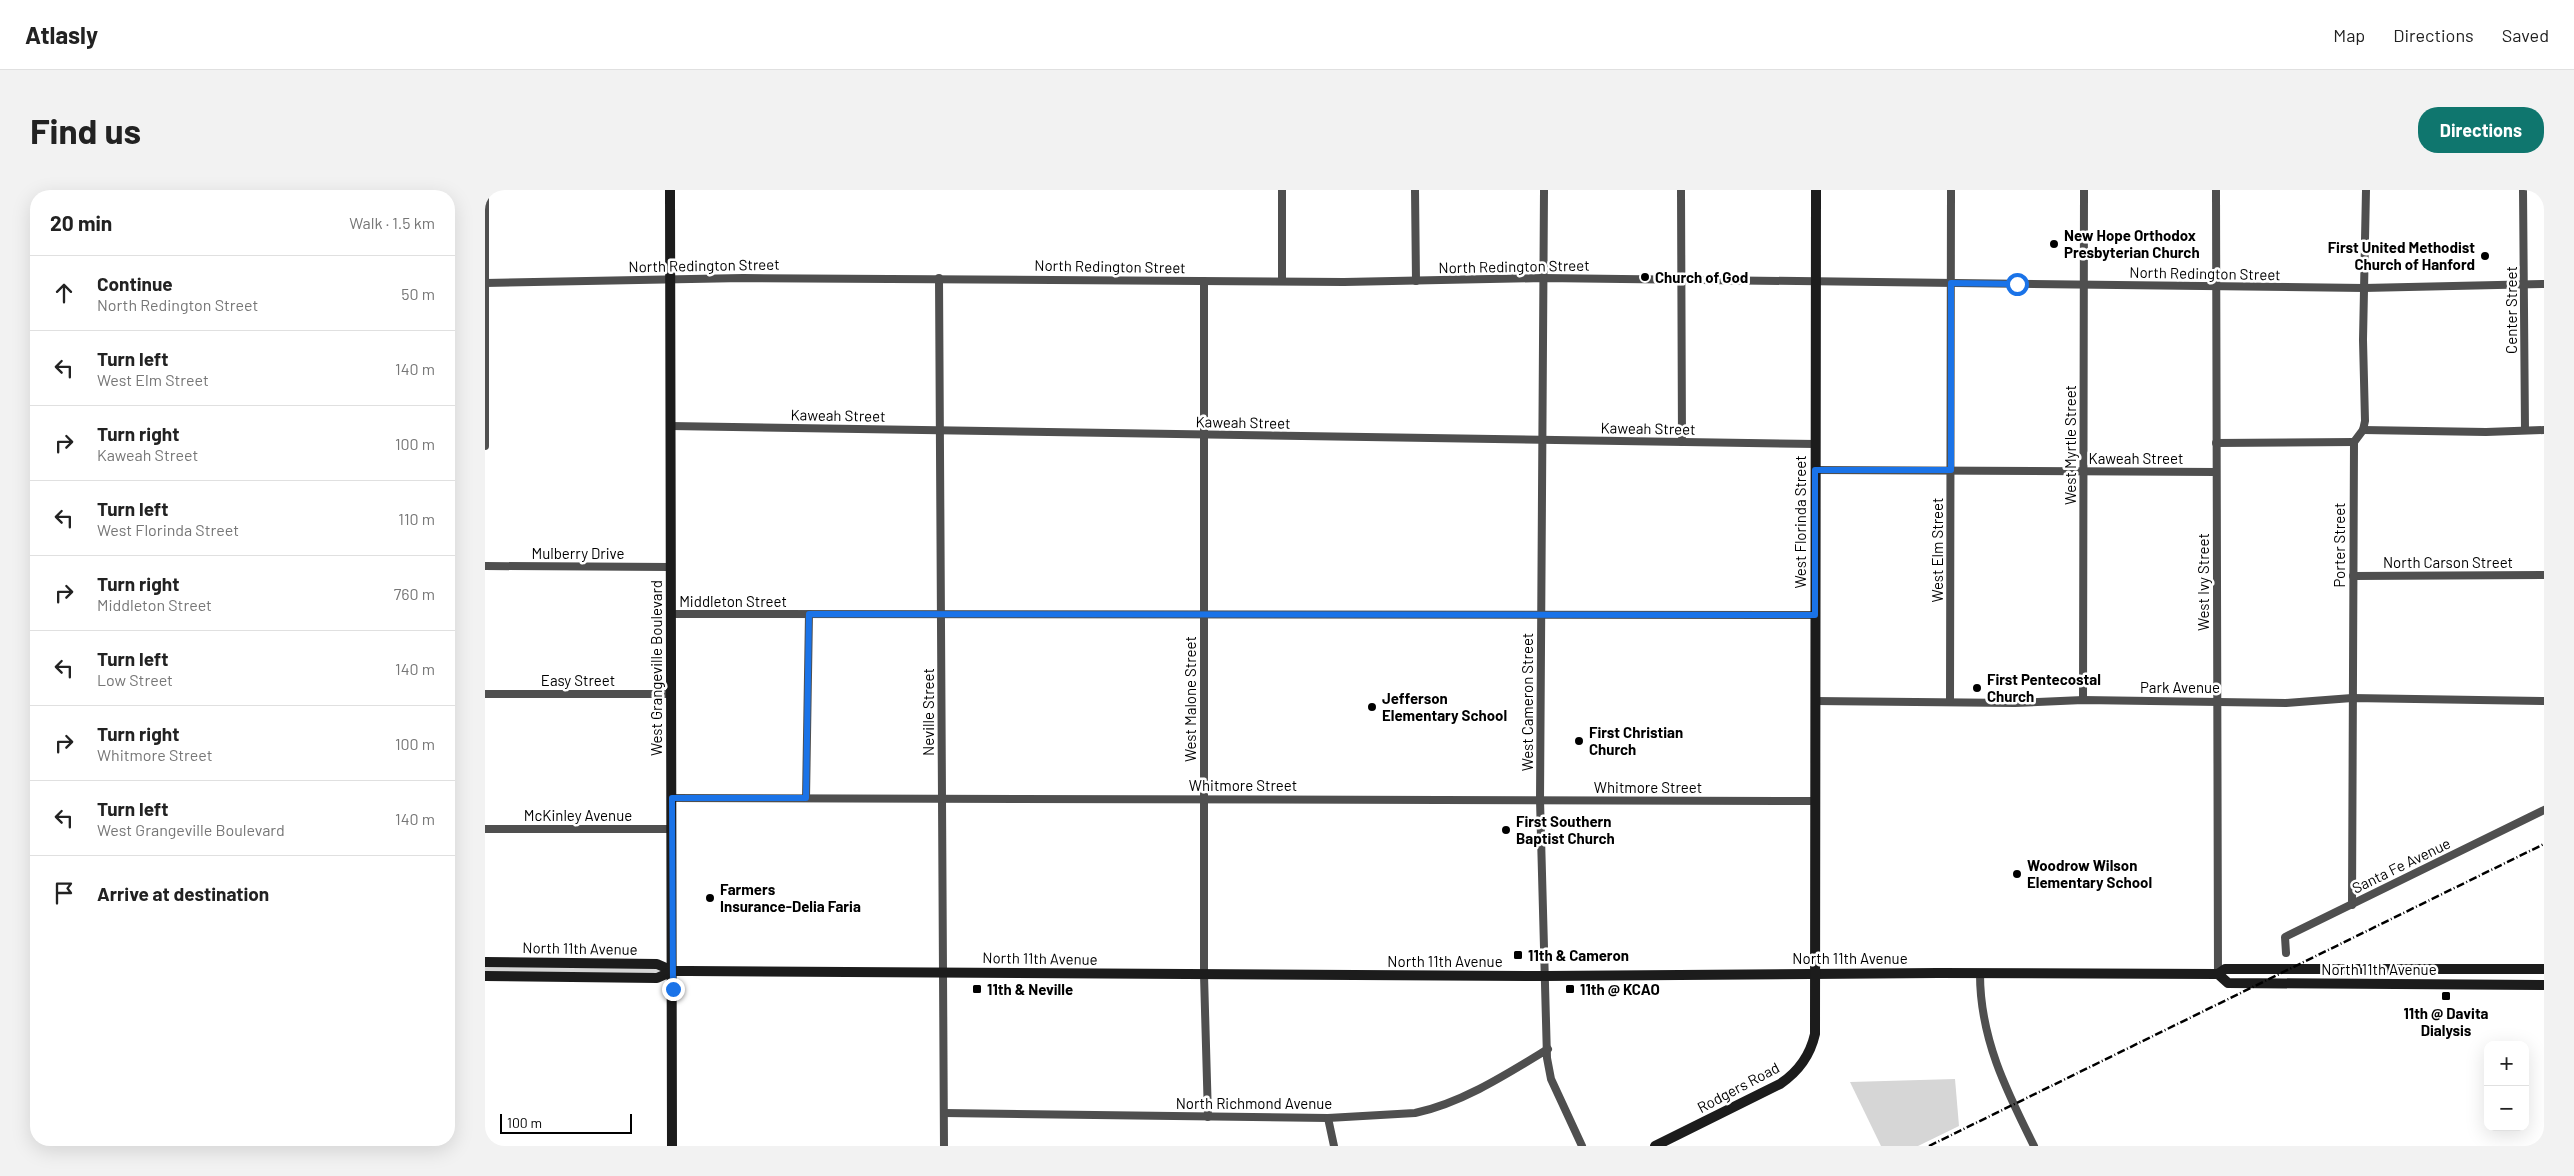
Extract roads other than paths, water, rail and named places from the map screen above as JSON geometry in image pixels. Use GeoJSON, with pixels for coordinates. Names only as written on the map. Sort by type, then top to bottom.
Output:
{"type":"FeatureCollection","features":[{"type":"Feature","properties":{"kind":"main road","name":"West Grangeville Boulevard"},"geometry":{"type":"LineString","coordinates":[[670,190],[672,1146]]}},
{"type":"Feature","properties":{"kind":"main road","name":"West Florinda Street"},"geometry":{"type":"LineString","coordinates":[[1815,190],[1815,974]]}},
{"type":"Feature","properties":{"kind":"main road","name":"North 11th Avenue"},"geometry":{"type":"LineString","coordinates":[[485,962],[657,964],[673,971],[1204,975],[2218,974],[2225,969],[2295,967],[2544,969]]}},
{"type":"Feature","properties":{"kind":"main road","name":"North 11th Avenue"},"geometry":{"type":"LineString","coordinates":[[485,976],[657,978],[673,971]]}},
{"type":"Feature","properties":{"kind":"main road","name":"Rodgers Road"},"geometry":{"type":"LineString","coordinates":[[1655,1146],[1780,1084],[1797,1070],[1807,1058],[1813,1041],[1815,974]]}},
{"type":"Feature","properties":{"kind":"main road","name":"North 11th Avenue"},"geometry":{"type":"LineString","coordinates":[[2218,974],[2228,983],[2544,985]]}},
{"type":"Feature","properties":{"kind":"street"},"geometry":{"type":"LineString","coordinates":[[485,190],[485,446]]}},
{"type":"Feature","properties":{"kind":"street"},"geometry":{"type":"LineString","coordinates":[[1282,190],[1282,282]]}},
{"type":"Feature","properties":{"kind":"street"},"geometry":{"type":"LineString","coordinates":[[1415,190],[1416,281]]}},
{"type":"Feature","properties":{"kind":"street","name":"West Cameron Street"},"geometry":{"type":"LineString","coordinates":[[1544,190],[1540,800],[1545,976],[1551,1079],[1582,1146]]}},
{"type":"Feature","properties":{"kind":"street"},"geometry":{"type":"LineString","coordinates":[[1681,190],[1682,442]]}},
{"type":"Feature","properties":{"kind":"street","name":"West Elm Street"},"geometry":{"type":"LineString","coordinates":[[1950,701],[1951,190]]}},
{"type":"Feature","properties":{"kind":"street","name":"West Myrtle Street"},"geometry":{"type":"LineString","coordinates":[[2083,700],[2084,190]]}},
{"type":"Feature","properties":{"kind":"street","name":"West Ivy Street"},"geometry":{"type":"LineString","coordinates":[[2216,190],[2218,974]]}},
{"type":"Feature","properties":{"kind":"street"},"geometry":{"type":"LineString","coordinates":[[2216,443],[2354,442],[2363,430],[2366,190]]}},
{"type":"Feature","properties":{"kind":"street","name":"Center Street"},"geometry":{"type":"LineString","coordinates":[[2523,190],[2525,430]]}},
{"type":"Feature","properties":{"kind":"street","name":"North Redington Street"},"geometry":{"type":"LineString","coordinates":[[485,283],[670,278],[939,278],[1282,282],[1543,278],[2364,288],[2544,284]]}},
{"type":"Feature","properties":{"kind":"street","name":"Neville Street"},"geometry":{"type":"LineString","coordinates":[[939,278],[944,1146]]}},
{"type":"Feature","properties":{"kind":"street","name":"West Malone Street"},"geometry":{"type":"LineString","coordinates":[[1204,281],[1204,975],[1208,1118]]}},
{"type":"Feature","properties":{"kind":"street","name":"Kaweah Street"},"geometry":{"type":"LineString","coordinates":[[670,426],[1815,444]]}},
{"type":"Feature","properties":{"kind":"street"},"geometry":{"type":"LineString","coordinates":[[2363,430],[2544,430]]}},
{"type":"Feature","properties":{"kind":"street","name":"Porter Street"},"geometry":{"type":"LineString","coordinates":[[2352,905],[2354,442]]}},
{"type":"Feature","properties":{"kind":"street","name":"Kaweah Street"},"geometry":{"type":"LineString","coordinates":[[1815,470],[2216,472]]}},
{"type":"Feature","properties":{"kind":"street","name":"Mulberry Drive"},"geometry":{"type":"LineString","coordinates":[[485,566],[670,567]]}},
{"type":"Feature","properties":{"kind":"street","name":"North Carson Street"},"geometry":{"type":"LineString","coordinates":[[2353,576],[2544,575]]}},
{"type":"Feature","properties":{"kind":"street","name":"Middleton Street"},"geometry":{"type":"LineString","coordinates":[[671,614],[1815,615]]}},
{"type":"Feature","properties":{"kind":"street"},"geometry":{"type":"LineString","coordinates":[[806,798],[809,614]]}},
{"type":"Feature","properties":{"kind":"street","name":"Easy Street"},"geometry":{"type":"LineString","coordinates":[[485,694],[671,694]]}},
{"type":"Feature","properties":{"kind":"street","name":"Park Avenue"},"geometry":{"type":"LineString","coordinates":[[1815,701],[2015,703],[2083,700],[2286,703],[2352,698],[2544,700]]}},
{"type":"Feature","properties":{"kind":"street","name":"Whitmore Street"},"geometry":{"type":"LineString","coordinates":[[672,798],[1815,801]]}},
{"type":"Feature","properties":{"kind":"street","name":"Santa Fe Avenue"},"geometry":{"type":"LineString","coordinates":[[2286,953],[2285,937],[2544,810]]}},
{"type":"Feature","properties":{"kind":"street","name":"McKinley Avenue"},"geometry":{"type":"LineString","coordinates":[[485,829],[672,829]]}},
{"type":"Feature","properties":{"kind":"street"},"geometry":{"type":"LineString","coordinates":[[1980,974],[1981,1008],[1990,1049],[2001,1079],[2034,1146]]}},
{"type":"Feature","properties":{"kind":"street","name":"North Richmond Avenue"},"geometry":{"type":"LineString","coordinates":[[943,1113],[1208,1118],[1328,1118],[1415,1113],[1429,1110],[1471,1092],[1548,1048]]}},
{"type":"Feature","properties":{"kind":"street"},"geometry":{"type":"LineString","coordinates":[[1328,1118],[1334,1146]]}},
{"type":"Feature","properties":{"kind":"railway"},"geometry":{"type":"LineString","coordinates":[[1929,1146],[2544,844]]}},
{"type":"Feature","properties":{"kind":"place","name":"New Hope Orthodox Presbyterian Church"},"geometry":{"type":"Point","coordinates":[2054,244]}},
{"type":"Feature","properties":{"kind":"place","name":"First United Methodist Church of Hanford"},"geometry":{"type":"Point","coordinates":[2485,256]}},
{"type":"Feature","properties":{"kind":"place","name":"Church of God"},"geometry":{"type":"Point","coordinates":[1645,277]}},
{"type":"Feature","properties":{"kind":"place","name":"First Pentecostal Church"},"geometry":{"type":"Point","coordinates":[1977,688]}},
{"type":"Feature","properties":{"kind":"place","name":"Jefferson Elementary School"},"geometry":{"type":"Point","coordinates":[1372,707]}},
{"type":"Feature","properties":{"kind":"place","name":"First Christian Church"},"geometry":{"type":"Point","coordinates":[1579,741]}},
{"type":"Feature","properties":{"kind":"place","name":"First Southern Baptist Church"},"geometry":{"type":"Point","coordinates":[1506,830]}},
{"type":"Feature","properties":{"kind":"place","name":"Woodrow Wilson Elementary School"},"geometry":{"type":"Point","coordinates":[2017,874]}},
{"type":"Feature","properties":{"kind":"place","name":"Farmers Insurance-Delia Faria"},"geometry":{"type":"Point","coordinates":[710,898]}},
{"type":"Feature","properties":{"kind":"place","name":"11th & Cameron"},"geometry":{"type":"Point","coordinates":[1518,955]}},
{"type":"Feature","properties":{"kind":"place","name":"11th & Neville"},"geometry":{"type":"Point","coordinates":[977,989]}},
{"type":"Feature","properties":{"kind":"place","name":"11th @ KCAO"},"geometry":{"type":"Point","coordinates":[1570,989]}},
{"type":"Feature","properties":{"kind":"place","name":"11th @ Davita Dialysis"},"geometry":{"type":"Point","coordinates":[2446,996]}}]}
